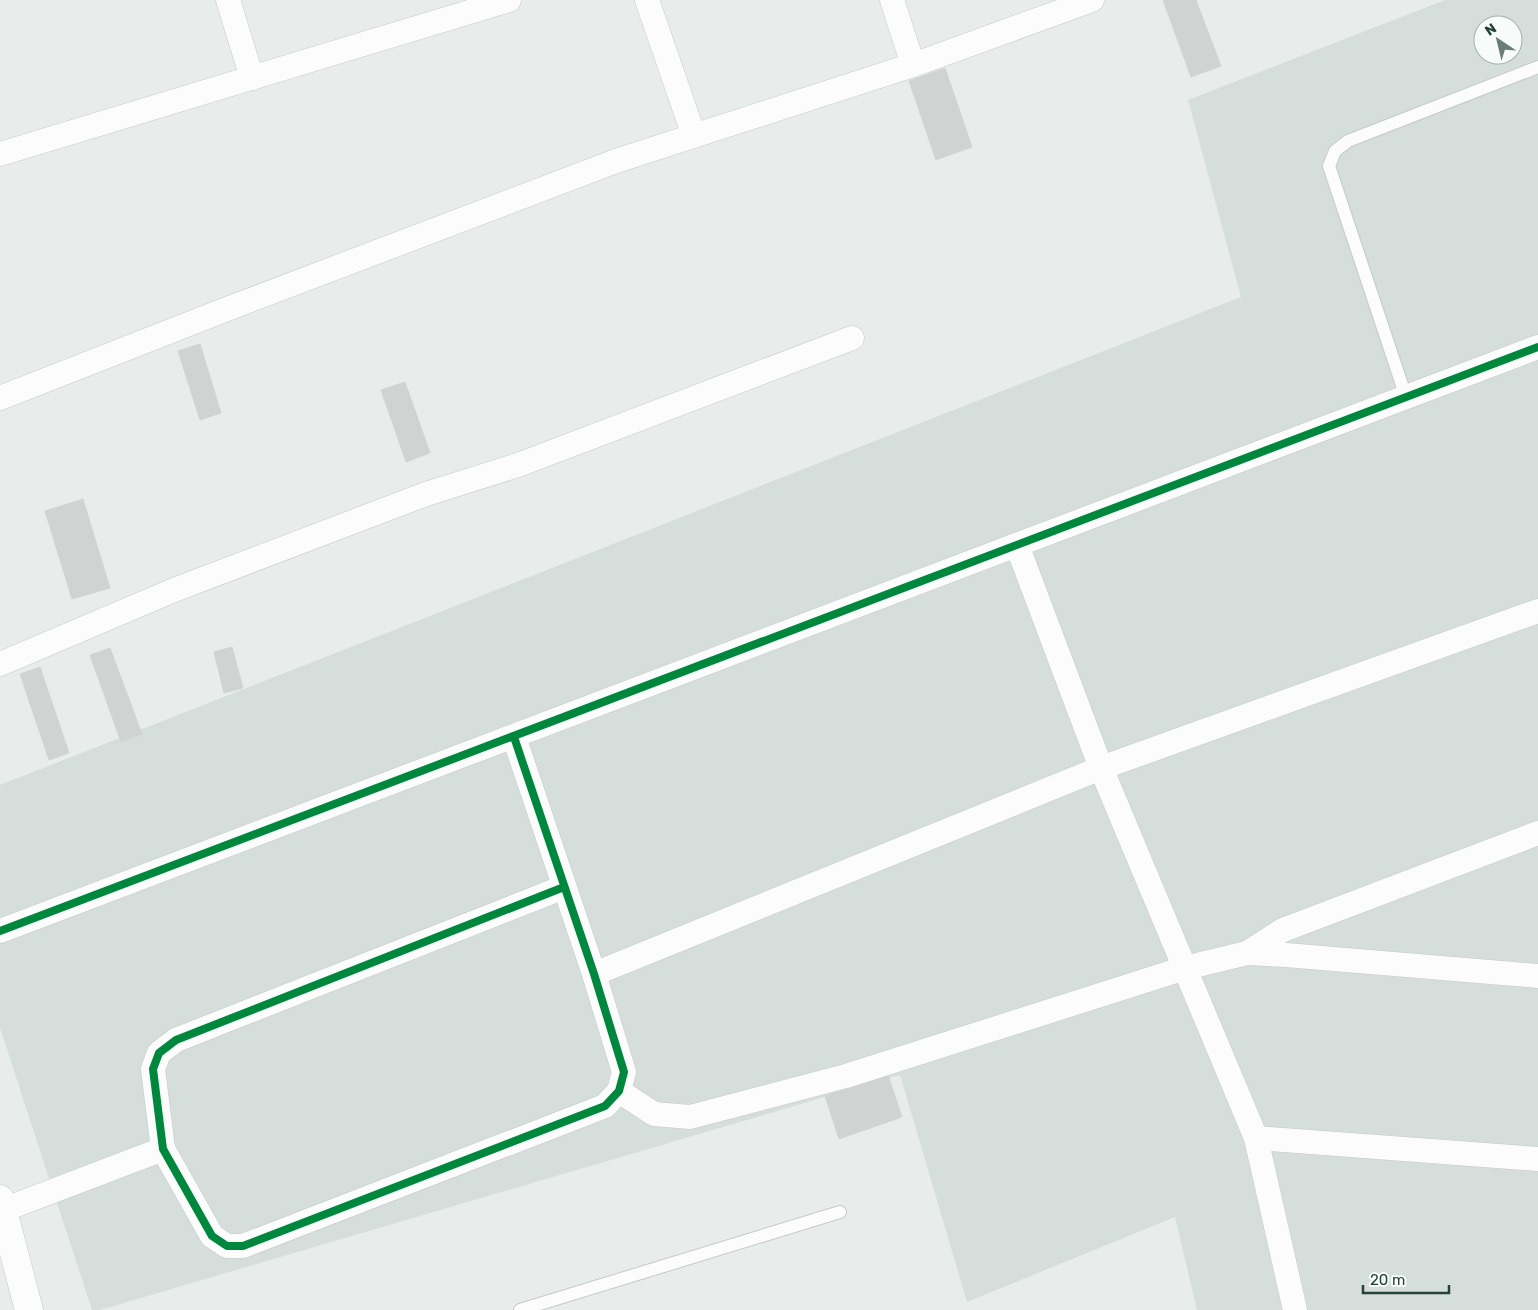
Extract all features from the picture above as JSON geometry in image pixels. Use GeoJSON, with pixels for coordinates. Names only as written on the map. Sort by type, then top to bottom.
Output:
{"type":"FeatureCollection","features":[{"type":"Feature","properties":{"kind":"street"},"geometry":{"type":"LineString","coordinates":[[228,0],[252,78]]}},
{"type":"Feature","properties":{"kind":"street"},"geometry":{"type":"LineString","coordinates":[[0,154],[509,0]]}},
{"type":"Feature","properties":{"kind":"street"},"geometry":{"type":"LineString","coordinates":[[647,0],[694,136]]}},
{"type":"Feature","properties":{"kind":"street"},"geometry":{"type":"LineString","coordinates":[[892,0],[913,65]]}},
{"type":"Feature","properties":{"kind":"street"},"geometry":{"type":"LineString","coordinates":[[0,398],[227,308],[616,161],[913,65],[1092,0]]}},
{"type":"Feature","properties":{"kind":"street"},"geometry":{"type":"LineString","coordinates":[[0,664],[174,590],[426,494],[518,464],[852,338]]}},
{"type":"Feature","properties":{"kind":"street"},"geometry":{"type":"LineString","coordinates":[[0,931],[1538,347]]}},
{"type":"Feature","properties":{"kind":"street"},"geometry":{"type":"LineString","coordinates":[[1017,545],[1101,768],[1256,1138],[1295,1310]]}},
{"type":"Feature","properties":{"kind":"street"},"geometry":{"type":"LineString","coordinates":[[594,974],[1101,768],[1538,612]]}},
{"type":"Feature","properties":{"kind":"street"},"geometry":{"type":"LineString","coordinates":[[514,736],[594,974],[624,1072],[619,1091],[604,1106],[243,1246],[227,1246],[212,1236],[163,1149],[153,1069],[159,1053],[176,1040],[564,886]]}},
{"type":"Feature","properties":{"kind":"street"},"geometry":{"type":"LineString","coordinates":[[1247,953],[1283,930],[1538,833]]}},
{"type":"Feature","properties":{"kind":"street"},"geometry":{"type":"LineString","coordinates":[[619,1091],[654,1114],[690,1117],[846,1076],[1185,968],[1247,953],[1538,976]]}},
{"type":"Feature","properties":{"kind":"street"},"geometry":{"type":"LineString","coordinates":[[1256,1138],[1538,1159]]}},
{"type":"Feature","properties":{"kind":"street"},"geometry":{"type":"LineString","coordinates":[[29,1310],[2,1205],[163,1149]]}},
{"type":"Feature","properties":{"kind":"lane"},"geometry":{"type":"LineString","coordinates":[[1406,397],[1330,166],[1335,151],[1348,141],[1538,67]]}},
{"type":"Feature","properties":{"kind":"lane"},"geometry":{"type":"LineString","coordinates":[[520,1310],[840,1212]]}},
{"type":"Feature","properties":{"kind":"shaded area"},"geometry":{"type":"Polygon","coordinates":[[[1445,0],[1538,0],[1538,1310],[1197,1310],[1175,1217],[967,1302],[900,1075],[100,1310],[92,1310],[0,1028],[0,785],[1241,297],[1188,100],[1445,0]]]}},
{"type":"Feature","properties":{"kind":"building"},"geometry":{"type":"Polygon","coordinates":[[[1163,0],[1196,0],[1221,66],[1191,77],[1163,0]]]}},
{"type":"Feature","properties":{"kind":"building"},"geometry":{"type":"Polygon","coordinates":[[[945,68],[972,147],[936,160],[909,81],[945,68]]]}},
{"type":"Feature","properties":{"kind":"building"},"geometry":{"type":"Polygon","coordinates":[[[200,344],[221,413],[200,420],[178,351],[200,344]]]}},
{"type":"Feature","properties":{"kind":"building"},"geometry":{"type":"Polygon","coordinates":[[[405,382],[430,453],[406,462],[381,390],[405,382]]]}},
{"type":"Feature","properties":{"kind":"building"},"geometry":{"type":"Polygon","coordinates":[[[83,499],[110,588],[72,599],[45,511],[83,499]]]}},
{"type":"Feature","properties":{"kind":"building"},"geometry":{"type":"Polygon","coordinates":[[[232,647],[243,688],[224,693],[214,652],[232,647]]]}},
{"type":"Feature","properties":{"kind":"building"},"geometry":{"type":"Polygon","coordinates":[[[110,648],[142,734],[121,742],[90,655],[110,648]]]}},
{"type":"Feature","properties":{"kind":"building"},"geometry":{"type":"Polygon","coordinates":[[[40,667],[69,753],[49,760],[20,674],[40,667]]]}},
{"type":"Feature","properties":{"kind":"building"},"geometry":{"type":"Polygon","coordinates":[[[888,1075],[902,1117],[839,1139],[825,1096],[888,1075]]]}},
{"type":"Feature","properties":{"kind":"cycle path"},"geometry":{"type":"LineString","coordinates":[[0,931],[1538,347]]}},
{"type":"Feature","properties":{"kind":"cycle path"},"geometry":{"type":"LineString","coordinates":[[514,737],[594,974],[624,1072],[619,1091],[605,1106],[243,1246],[227,1246],[212,1236],[163,1149],[153,1069],[159,1053],[176,1040],[564,887]]}}]}
